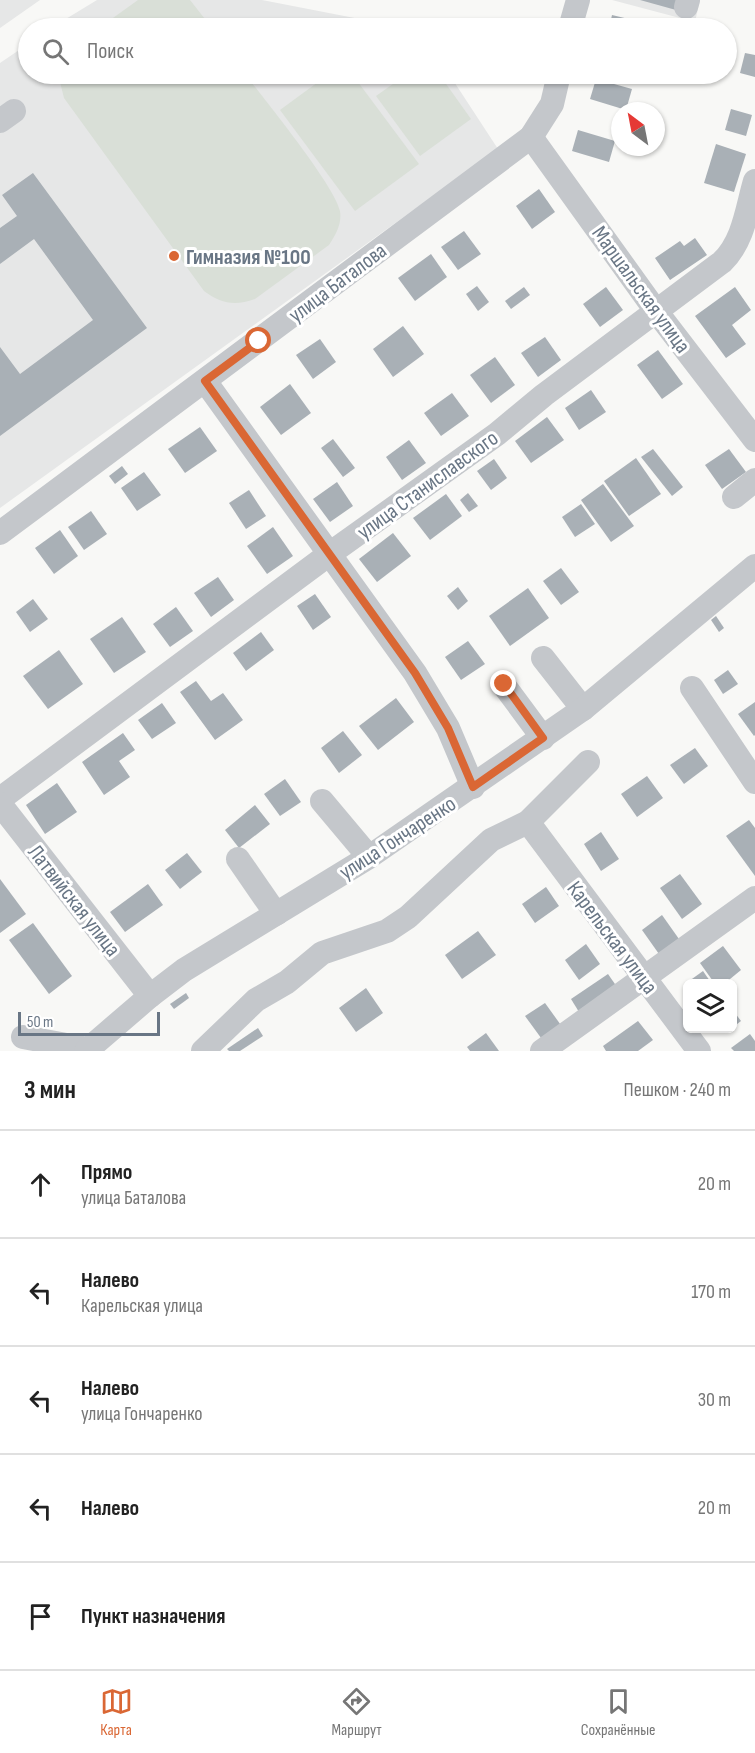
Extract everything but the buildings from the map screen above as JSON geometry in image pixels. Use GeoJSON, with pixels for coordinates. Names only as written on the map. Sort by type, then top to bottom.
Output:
{"type":"FeatureCollection","features":[{"type":"Feature","properties":{"kind":"street"},"geometry":{"type":"LineString","coordinates":[[573,18],[578,0]]}},
{"type":"Feature","properties":{"kind":"street","name":"улица Баталова"},"geometry":{"type":"LineString","coordinates":[[0,533],[531,137],[552,104],[557,84]]}},
{"type":"Feature","properties":{"kind":"street","name":"Маршальская улица"},"geometry":{"type":"LineString","coordinates":[[531,137],[656,311],[755,440]]}},
{"type":"Feature","properties":{"kind":"street","name":"улица Станиславского"},"geometry":{"type":"LineString","coordinates":[[0,799],[328,555],[497,435],[544,395],[732,252],[742,227],[755,181]]}},
{"type":"Feature","properties":{"kind":"street"},"geometry":{"type":"LineString","coordinates":[[205,381],[436,705],[473,787]]}},
{"type":"Feature","properties":{"kind":"street"},"geometry":{"type":"LineString","coordinates":[[734,497],[755,480]]}},
{"type":"Feature","properties":{"kind":"street","name":"улица Гончаренко"},"geometry":{"type":"LineString","coordinates":[[87,1050],[184,970],[369,857],[583,710],[755,566]]}},
{"type":"Feature","properties":{"kind":"street"},"geometry":{"type":"LineString","coordinates":[[543,658],[583,710]]}},
{"type":"Feature","properties":{"kind":"street"},"geometry":{"type":"LineString","coordinates":[[504,684],[543,738]]}},
{"type":"Feature","properties":{"kind":"street"},"geometry":{"type":"LineString","coordinates":[[692,688],[755,782]]}},
{"type":"Feature","properties":{"kind":"street"},"geometry":{"type":"LineString","coordinates":[[203,1051],[256,1000],[287,982],[322,953],[387,931],[408,917],[491,840],[528,822],[588,762]]}},
{"type":"Feature","properties":{"kind":"street"},"geometry":{"type":"LineString","coordinates":[[322,801],[369,857]]}},
{"type":"Feature","properties":{"kind":"street","name":"Латвийская улица"},"geometry":{"type":"LineString","coordinates":[[5,819],[150,996]]}},
{"type":"Feature","properties":{"kind":"street","name":"Карельская улица"},"geometry":{"type":"LineString","coordinates":[[528,822],[699,1051]]}},
{"type":"Feature","properties":{"kind":"street"},"geometry":{"type":"LineString","coordinates":[[238,859],[276,914]]}},
{"type":"Feature","properties":{"kind":"street"},"geometry":{"type":"LineString","coordinates":[[543,1051],[645,980],[755,898]]}},
{"type":"Feature","properties":{"kind":"street"},"geometry":{"type":"LineString","coordinates":[[23,1037],[87,1050]]}},
{"type":"Feature","properties":{"kind":"shaded area"},"geometry":{"type":"Polygon","coordinates":[[[0,0],[40,0],[0,28],[0,0]]]}},
{"type":"Feature","properties":{"kind":"shaded area"},"geometry":{"type":"Polygon","coordinates":[[[97,0],[262,0],[355,18],[67,18],[97,0]]]}},
{"type":"Feature","properties":{"kind":"shaded area"},"geometry":{"type":"Polygon","coordinates":[[[138,0],[190,0],[204,18],[113,18],[138,0]]]}},
{"type":"Feature","properties":{"kind":"shaded area"},"geometry":{"type":"Polygon","coordinates":[[[612,0],[700,0],[696,18],[680,18],[612,0]]]}},
{"type":"Feature","properties":{"kind":"shaded area","name":"Гимназия №100"},"geometry":{"type":"Polygon","coordinates":[[[18,51],[18,84],[456,84],[498,149],[0,508],[0,63],[18,51]]]}},
{"type":"Feature","properties":{"kind":"shaded area"},"geometry":{"type":"Polygon","coordinates":[[[60,84],[253,84],[313,163],[335,199],[340,211],[340,220],[332,241],[255,299],[235,303],[222,301],[210,295],[204,291],[64,98],[60,84]]]}},
{"type":"Feature","properties":{"kind":"shaded area"},"geometry":{"type":"Polygon","coordinates":[[[315,84],[359,84],[419,164],[355,211],[280,110],[315,84]]]}},
{"type":"Feature","properties":{"kind":"shaded area"},"geometry":{"type":"Polygon","coordinates":[[[393,84],[446,84],[471,119],[420,156],[376,96],[393,84]]]}},
{"type":"Feature","properties":{"kind":"place","name":"Гимназия №100"},"geometry":{"type":"Point","coordinates":[174,256]}},
{"type":"Feature","properties":{"kind":"route"},"geometry":{"type":"LineString","coordinates":[[259,341],[205,381],[415,673],[448,728],[473,787],[543,738],[504,684]]}}]}
